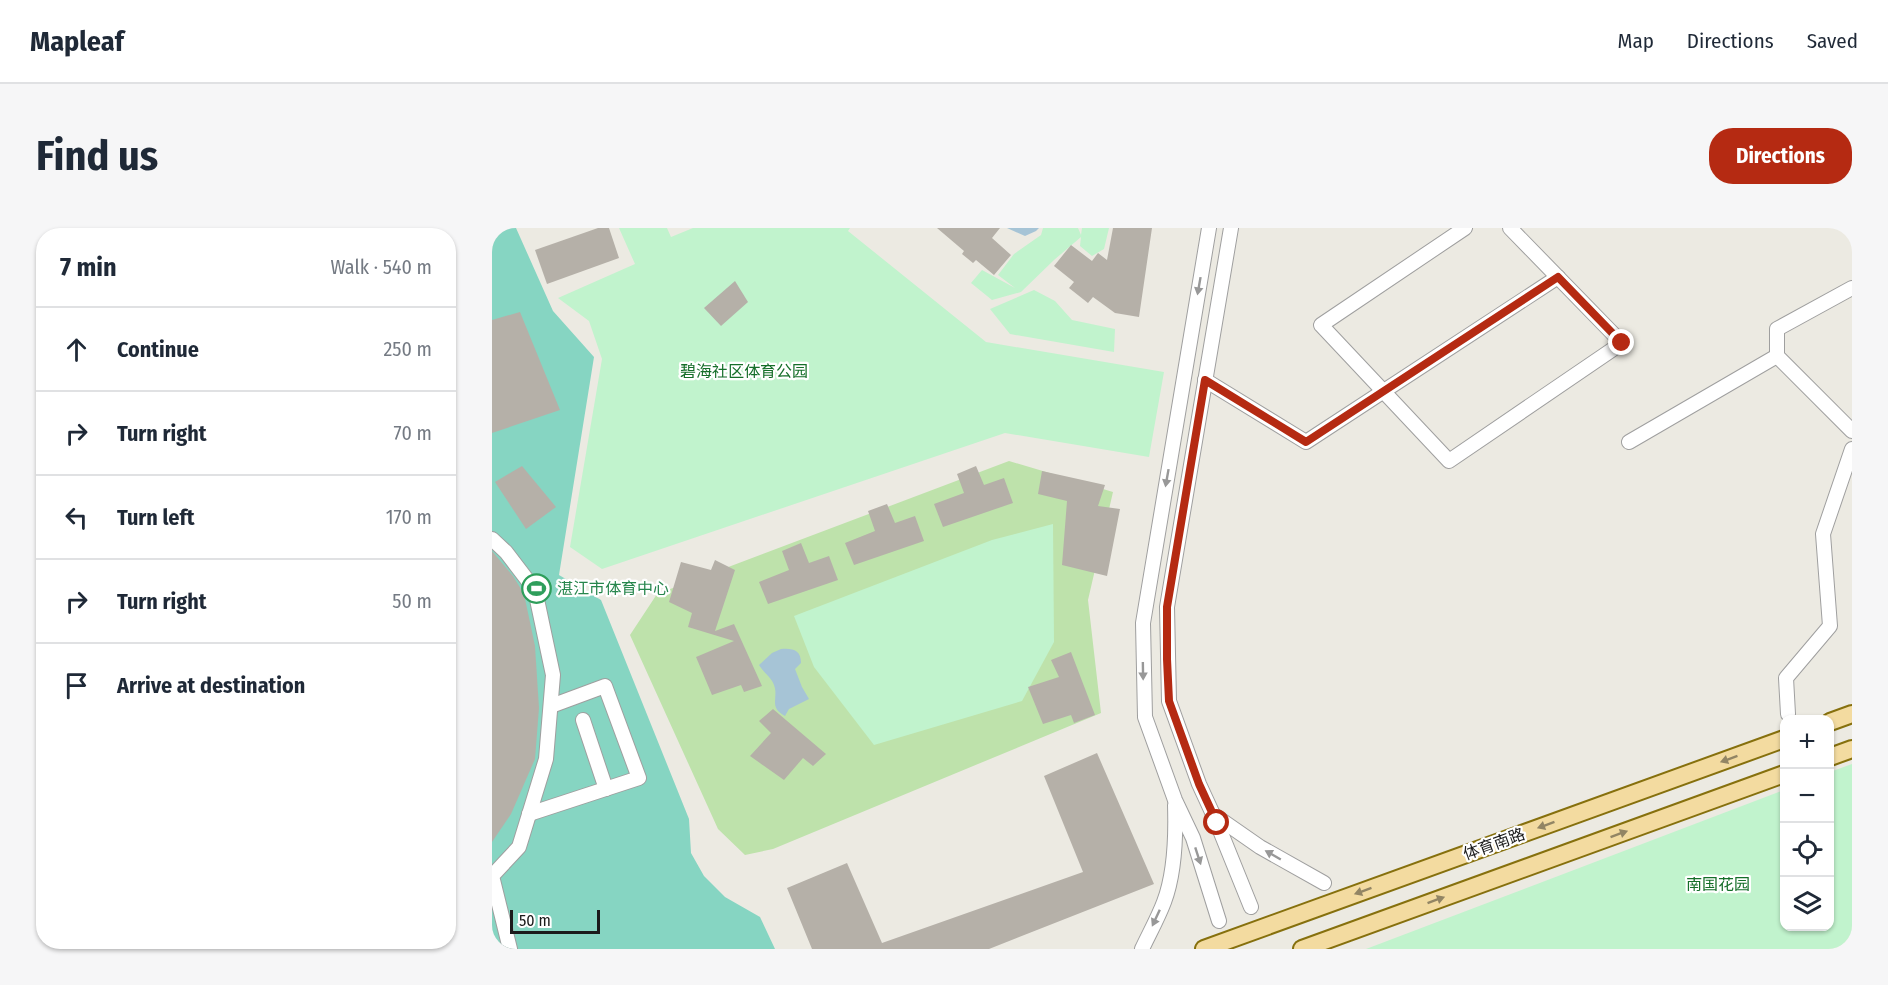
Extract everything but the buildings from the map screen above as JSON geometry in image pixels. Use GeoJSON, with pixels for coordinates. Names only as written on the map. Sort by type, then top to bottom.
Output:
{"type":"FeatureCollection","features":[{"type":"Feature","properties":{"kind":"main road"},"geometry":{"type":"LineString","coordinates":[[1834,721],[1852,714]]}},
{"type":"Feature","properties":{"kind":"main road","name":"体育南路"},"geometry":{"type":"LineString","coordinates":[[1204,949],[1780,741]]}},
{"type":"Feature","properties":{"kind":"main road"},"geometry":{"type":"LineString","coordinates":[[1834,756],[1852,749]]}},
{"type":"Feature","properties":{"kind":"main road","name":"体育南路"},"geometry":{"type":"LineString","coordinates":[[1302,949],[1780,776]]}},
{"type":"Feature","properties":{"kind":"street"},"geometry":{"type":"LineString","coordinates":[[1209,228],[1143,623],[1144,717],[1175,800],[1193,838],[1219,921]]}},
{"type":"Feature","properties":{"kind":"street"},"geometry":{"type":"LineString","coordinates":[[1231,228],[1167,607],[1167,659],[1169,701],[1199,784],[1251,907]]}},
{"type":"Feature","properties":{"kind":"street"},"geometry":{"type":"LineString","coordinates":[[1465,228],[1321,325],[1449,461],[1622,343],[1510,228]]}},
{"type":"Feature","properties":{"kind":"street"},"geometry":{"type":"LineString","coordinates":[[1205,380],[1306,442],[1558,277]]}},
{"type":"Feature","properties":{"kind":"street"},"geometry":{"type":"LineString","coordinates":[[1850,426],[1777,356],[1777,328],[1852,288]]}},
{"type":"Feature","properties":{"kind":"street"},"geometry":{"type":"LineString","coordinates":[[1629,442],[1777,356]]}},
{"type":"Feature","properties":{"kind":"street"},"geometry":{"type":"LineString","coordinates":[[1788,714],[1786,678],[1830,626],[1823,534],[1852,449]]}},
{"type":"Feature","properties":{"kind":"street"},"geometry":{"type":"LineString","coordinates":[[492,539],[506,552],[535,590],[553,675],[546,759],[519,847],[492,876],[510,949]]}},
{"type":"Feature","properties":{"kind":"street"},"geometry":{"type":"LineString","coordinates":[[529,814],[639,778],[606,686],[551,706]]}},
{"type":"Feature","properties":{"kind":"street"},"geometry":{"type":"LineString","coordinates":[[583,720],[606,789]]}},
{"type":"Feature","properties":{"kind":"street"},"geometry":{"type":"LineString","coordinates":[[1142,949],[1164,901],[1171,870],[1175,800]]}},
{"type":"Feature","properties":{"kind":"street"},"geometry":{"type":"LineString","coordinates":[[1213,814],[1260,847],[1324,883]]}},
{"type":"Feature","properties":{"kind":"green space","name":"湛江市体育中心"},"geometry":{"type":"Polygon","coordinates":[[[492,228],[516,228],[553,311],[594,357],[559,575],[601,600],[689,819],[691,853],[704,876],[725,897],[760,917],[775,949],[492,949],[492,228]]]}},
{"type":"Feature","properties":{"kind":"green space","name":"碧海社区体育公园"},"geometry":{"type":"Polygon","coordinates":[[[619,228],[667,228],[671,237],[693,228],[850,228],[848,231],[986,342],[1164,372],[1149,457],[1005,433],[602,569],[570,547],[602,359],[589,321],[558,298],[635,264],[619,228]]]}},
{"type":"Feature","properties":{"kind":"green space"},"geometry":{"type":"Polygon","coordinates":[[[1043,228],[1078,228],[1081,235],[1082,228],[1109,228],[1104,249],[1092,256],[1080,246],[1081,237],[1021,292],[992,300],[971,283],[982,270],[1015,288],[998,275],[1014,254],[1041,235],[1043,228]]]}},
{"type":"Feature","properties":{"kind":"green space"},"geometry":{"type":"Polygon","coordinates":[[[1034,290],[1055,301],[1072,320],[1115,329],[1114,352],[1010,334],[990,309],[1034,290]]]}},
{"type":"Feature","properties":{"kind":"green space"},"geometry":{"type":"Polygon","coordinates":[[[1009,461],[1113,492],[1088,600],[1101,713],[773,849],[745,855],[718,829],[630,635],[657,594],[1009,461]]]}},
{"type":"Feature","properties":{"kind":"green space"},"geometry":{"type":"Polygon","coordinates":[[[1053,524],[1054,642],[1022,701],[874,745],[814,667],[794,616],[992,540],[1053,524]]]}},
{"type":"Feature","properties":{"kind":"green space","name":"南国花园"},"geometry":{"type":"Polygon","coordinates":[[[1852,764],[1852,949],[1366,949],[1780,792],[1780,931],[1834,931],[1834,771],[1852,764]]]}},
{"type":"Feature","properties":{"kind":"water"},"geometry":{"type":"Polygon","coordinates":[[[1007,228],[1039,228],[1025,236],[1007,228]]]}},
{"type":"Feature","properties":{"kind":"water"},"geometry":{"type":"Polygon","coordinates":[[[781,649],[793,650],[800,655],[801,663],[795,669],[809,699],[789,709],[785,716],[775,706],[773,682],[759,665],[772,653],[781,649]]]}},
{"type":"Feature","properties":{"kind":"place","name":"湛江市体育中心"},"geometry":{"type":"Point","coordinates":[536,588]}},
{"type":"Feature","properties":{"kind":"route"},"geometry":{"type":"LineString","coordinates":[[1217,823],[1199,784],[1169,701],[1167,659],[1167,607],[1205,380],[1306,442],[1558,277],[1622,343]]}}]}
